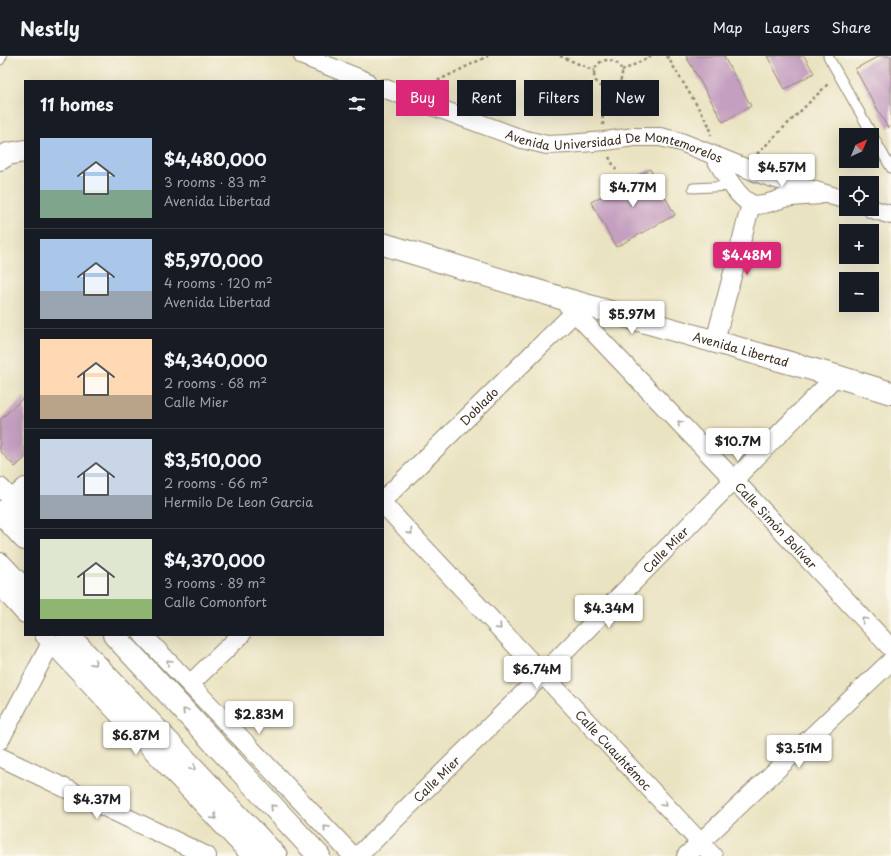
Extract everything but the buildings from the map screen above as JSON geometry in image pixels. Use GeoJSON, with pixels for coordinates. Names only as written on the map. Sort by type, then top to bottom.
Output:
{"type":"FeatureCollection","features":[{"type":"Feature","properties":{"kind":"main road"},"geometry":{"type":"LineString","coordinates":[[0,159],[8,154],[24,151]]}},
{"type":"Feature","properties":{"kind":"main road","name":"Avenida Libertad"},"geometry":{"type":"LineString","coordinates":[[384,244],[568,305],[714,341],[891,393]]}},
{"type":"Feature","properties":{"kind":"main road"},"geometry":{"type":"LineString","coordinates":[[4,500],[24,537]]}},
{"type":"Feature","properties":{"kind":"main road"},"geometry":{"type":"LineString","coordinates":[[0,564],[24,589]]}},
{"type":"Feature","properties":{"kind":"main road"},"geometry":{"type":"LineString","coordinates":[[115,636],[319,856]]}},
{"type":"Feature","properties":{"kind":"main road"},"geometry":{"type":"LineString","coordinates":[[54,638],[276,856]]}},
{"type":"Feature","properties":{"kind":"street"},"geometry":{"type":"LineString","coordinates":[[303,56],[363,80]]}},
{"type":"Feature","properties":{"kind":"street","name":"Avenida Universidad De Montemorelos"},"geometry":{"type":"LineString","coordinates":[[384,88],[396,93]]}},
{"type":"Feature","properties":{"kind":"street","name":"Avenida Universidad De Montemorelos"},"geometry":{"type":"LineString","coordinates":[[449,113],[522,139],[547,145],[597,142],[634,137],[660,137],[681,142],[754,172],[839,198]]}},
{"type":"Feature","properties":{"kind":"street"},"geometry":{"type":"LineString","coordinates":[[714,156],[734,188],[745,200],[758,203],[786,198],[828,194]]}},
{"type":"Feature","properties":{"kind":"street"},"geometry":{"type":"LineString","coordinates":[[714,341],[758,203],[767,191],[754,172],[746,180],[734,188]]}},
{"type":"Feature","properties":{"kind":"street","name":"Calle Simón Bolívar"},"geometry":{"type":"LineString","coordinates":[[568,305],[891,648]]}},
{"type":"Feature","properties":{"kind":"street","name":"Doblado"},"geometry":{"type":"LineString","coordinates":[[384,499],[568,305]]}},
{"type":"Feature","properties":{"kind":"street","name":"Calle Mier"},"geometry":{"type":"LineString","coordinates":[[358,856],[543,674],[836,376]]}},
{"type":"Feature","properties":{"kind":"street"},"geometry":{"type":"LineString","coordinates":[[24,488],[4,500],[24,512]]}},
{"type":"Feature","properties":{"kind":"street","name":"Calle Cuauhtémoc"},"geometry":{"type":"LineString","coordinates":[[384,505],[713,856]]}},
{"type":"Feature","properties":{"kind":"street"},"geometry":{"type":"LineString","coordinates":[[0,586],[24,613]]}},
{"type":"Feature","properties":{"kind":"street"},"geometry":{"type":"LineString","coordinates":[[144,636],[353,856]]}},
{"type":"Feature","properties":{"kind":"street"},"geometry":{"type":"LineString","coordinates":[[190,684],[240,636]]}},
{"type":"Feature","properties":{"kind":"street"},"geometry":{"type":"LineString","coordinates":[[0,740],[54,638],[242,852]]}},
{"type":"Feature","properties":{"kind":"street"},"geometry":{"type":"LineString","coordinates":[[686,856],[891,661]]}},
{"type":"Feature","properties":{"kind":"street"},"geometry":{"type":"LineString","coordinates":[[0,757],[207,856]]}},
{"type":"Feature","properties":{"kind":"lane"},"geometry":{"type":"LineString","coordinates":[[0,60],[2,56]]}},
{"type":"Feature","properties":{"kind":"lane"},"geometry":{"type":"LineString","coordinates":[[828,56],[891,168]]}},
{"type":"Feature","properties":{"kind":"lane"},"geometry":{"type":"LineString","coordinates":[[693,188],[734,188]]}},
{"type":"Feature","properties":{"kind":"path"},"geometry":{"type":"LineString","coordinates":[[439,80],[488,56]]}},
{"type":"Feature","properties":{"kind":"path"},"geometry":{"type":"LineString","coordinates":[[560,56],[595,71]]}},
{"type":"Feature","properties":{"kind":"path"},"geometry":{"type":"LineString","coordinates":[[622,71],[651,56]]}},
{"type":"Feature","properties":{"kind":"path"},"geometry":{"type":"LineString","coordinates":[[666,56],[710,127],[714,156]]}},
{"type":"Feature","properties":{"kind":"path"},"geometry":{"type":"LineString","coordinates":[[605,61],[615,63],[620,66],[622,71],[620,82],[612,88],[601,86],[597,83],[595,78],[595,71],[600,63],[605,61]]}},
{"type":"Feature","properties":{"kind":"path"},"geometry":{"type":"LineString","coordinates":[[754,172],[838,74]]}}]}
